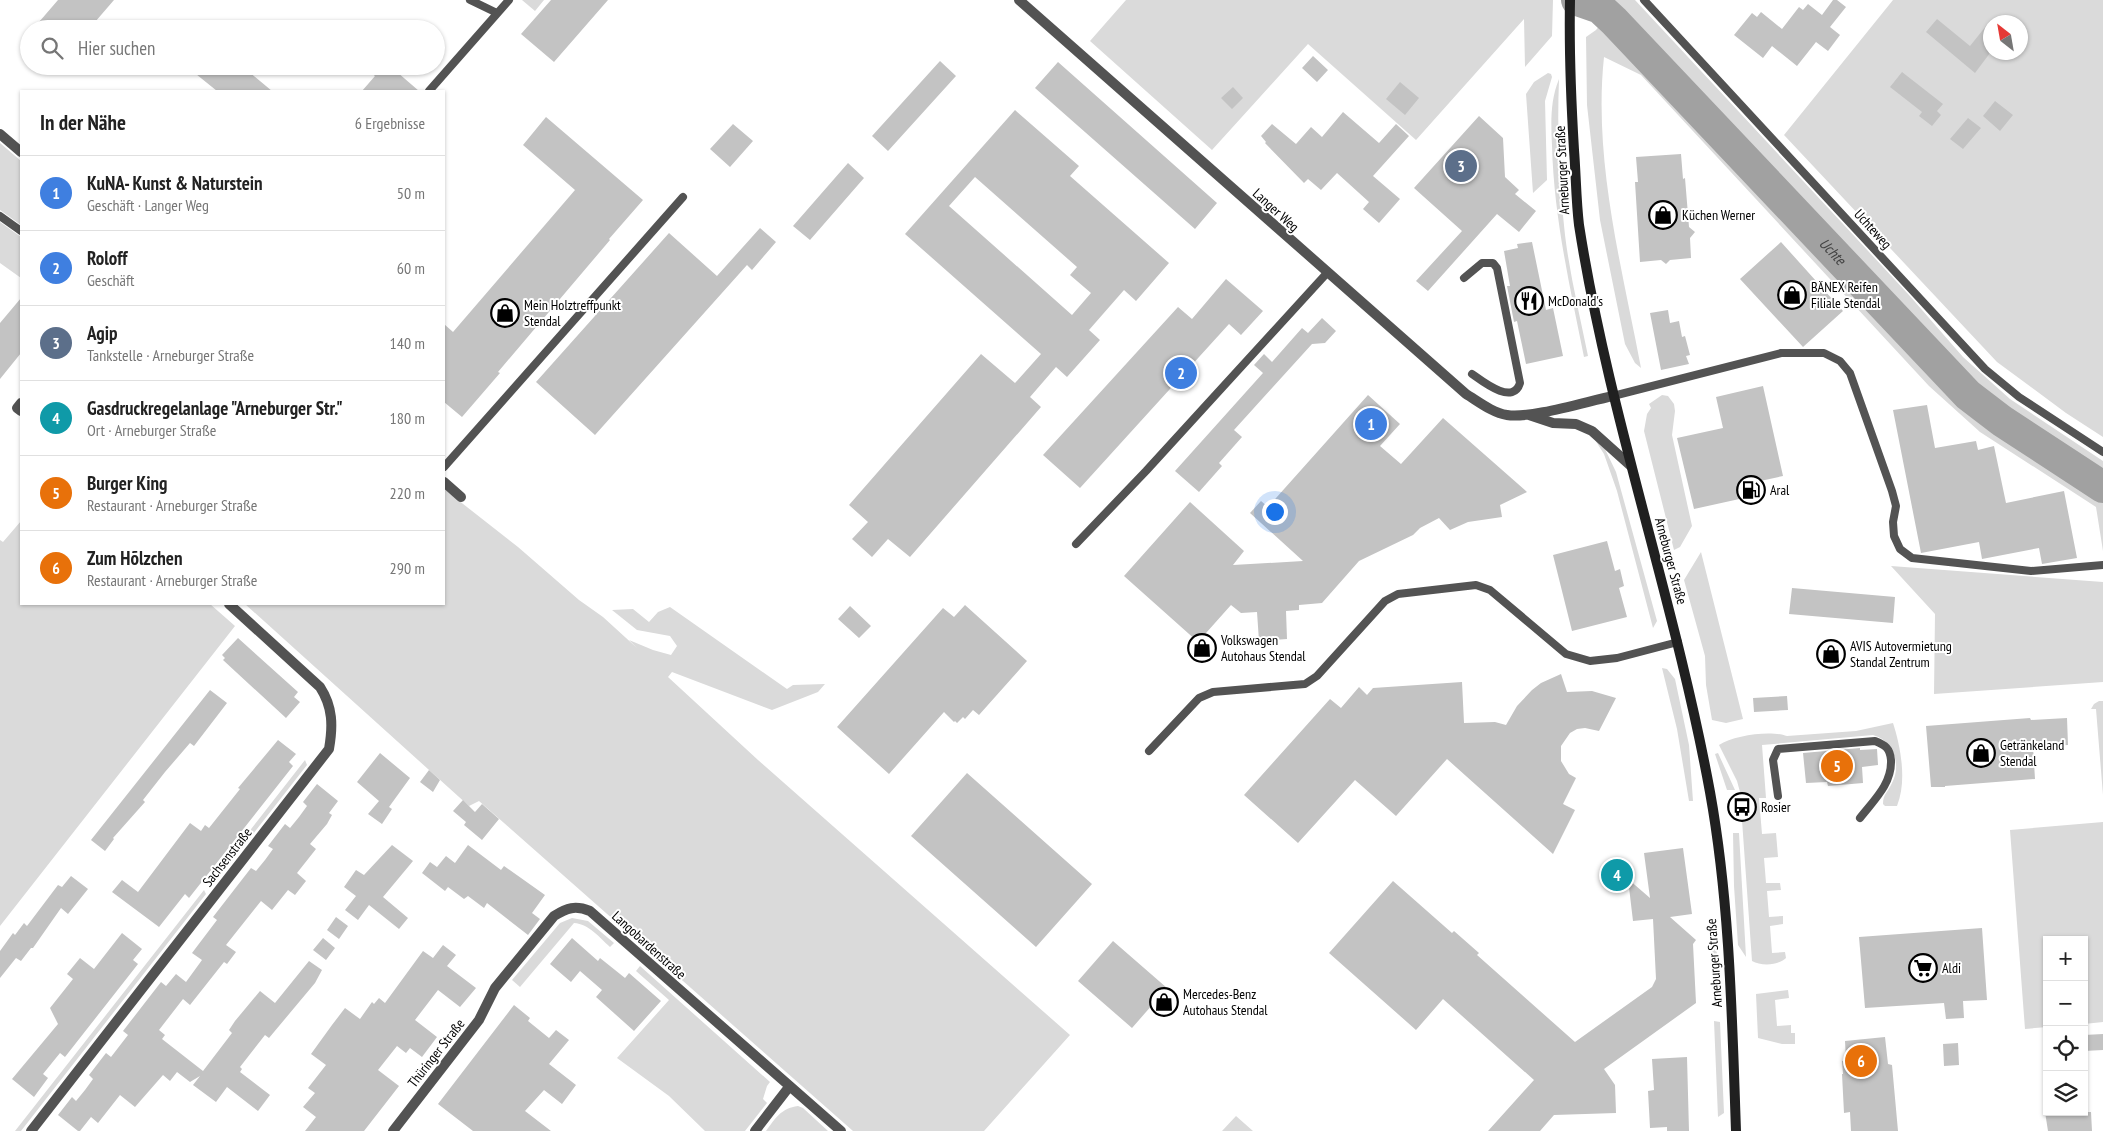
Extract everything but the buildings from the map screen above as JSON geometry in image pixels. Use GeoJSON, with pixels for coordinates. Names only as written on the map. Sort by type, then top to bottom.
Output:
{"type":"FeatureCollection","features":[{"type":"Feature","properties":{"kind":"main road","name":"Arneburger Straße"},"geometry":{"type":"LineString","coordinates":[[1570,0],[1574,140],[1579,220],[1588,277],[1613,396],[1678,642],[1710,794],[1720,858],[1730,980],[1736,1131]]}},
{"type":"Feature","properties":{"kind":"street","name":"Langer Weg"},"geometry":{"type":"LineString","coordinates":[[1019,0],[1466,394],[1485,406],[1507,415],[1528,415],[1613,396]]}},
{"type":"Feature","properties":{"kind":"street"},"geometry":{"type":"LineString","coordinates":[[0,134],[20,151]]}},
{"type":"Feature","properties":{"kind":"street","name":"Langer Weg"},"geometry":{"type":"LineString","coordinates":[[1528,415],[1553,423],[1576,424],[1592,430],[1632,466]]}},
{"type":"Feature","properties":{"kind":"street"},"geometry":{"type":"LineString","coordinates":[[445,483],[461,497]]}},
{"type":"Feature","properties":{"kind":"street","name":"Sachsenstraße"},"geometry":{"type":"LineString","coordinates":[[31,1131],[329,749],[333,727],[327,698],[320,687],[230,605]]}},
{"type":"Feature","properties":{"kind":"street","name":"Langobardenstraße"},"geometry":{"type":"LineString","coordinates":[[495,988],[554,916],[566,909],[579,907],[590,911],[841,1131]]}},
{"type":"Feature","properties":{"kind":"street","name":"Thüringer Straße"},"geometry":{"type":"LineString","coordinates":[[393,1131],[479,1020],[495,988]]}},
{"type":"Feature","properties":{"kind":"street"},"geometry":{"type":"LineString","coordinates":[[755,1131],[790,1087]]}},
{"type":"Feature","properties":{"kind":"lane"},"geometry":{"type":"LineString","coordinates":[[470,0],[497,13]]}},
{"type":"Feature","properties":{"kind":"lane"},"geometry":{"type":"LineString","coordinates":[[445,73],[509,0]]}},
{"type":"Feature","properties":{"kind":"lane","name":"Uchteweg"},"geometry":{"type":"LineString","coordinates":[[1644,0],[1985,369],[2019,397],[2103,452]]}},
{"type":"Feature","properties":{"kind":"lane"},"geometry":{"type":"LineString","coordinates":[[430,90],[443,75]]}},
{"type":"Feature","properties":{"kind":"lane"},"geometry":{"type":"LineString","coordinates":[[445,466],[683,197]]}},
{"type":"Feature","properties":{"kind":"lane"},"geometry":{"type":"LineString","coordinates":[[0,216],[20,230]]}},
{"type":"Feature","properties":{"kind":"lane"},"geometry":{"type":"LineString","coordinates":[[1464,278],[1482,263],[1492,263],[1497,268],[1520,383],[1514,390],[1499,392],[1472,374]]}},
{"type":"Feature","properties":{"kind":"lane"},"geometry":{"type":"LineString","coordinates":[[1076,544],[1327,273]]}},
{"type":"Feature","properties":{"kind":"lane"},"geometry":{"type":"LineString","coordinates":[[1613,396],[1782,353],[1824,353],[1840,360],[1850,373],[1892,491],[1896,506],[1893,522],[1894,536],[1900,549],[1912,558],[2031,571],[2103,565]]}},
{"type":"Feature","properties":{"kind":"lane"},"geometry":{"type":"LineString","coordinates":[[1149,751],[1200,698],[1213,692],[1306,684],[1318,676],[1385,601],[1398,594],[1476,585],[1490,590],[1566,654],[1590,661],[1617,658],[1678,642]]}},
{"type":"Feature","properties":{"kind":"lane"},"geometry":{"type":"LineString","coordinates":[[1778,796],[1773,760],[1778,749],[1875,741],[1887,746],[1889,750],[1890,778],[1860,818]]}},
{"type":"Feature","properties":{"kind":"shaded area"},"geometry":{"type":"Polygon","coordinates":[[[522,0],[544,0],[535,11],[522,0]]]}},
{"type":"Feature","properties":{"kind":"shaded area"},"geometry":{"type":"Polygon","coordinates":[[[1126,0],[1553,0],[1552,36],[1525,67],[1524,19],[1416,140],[1308,44],[1212,150],[1090,41],[1126,0]]]}},
{"type":"Feature","properties":{"kind":"shaded area"},"geometry":{"type":"Polygon","coordinates":[[[1588,0],[1635,0],[1909,295],[1963,357],[2010,399],[2103,461],[2103,551],[2096,507],[1980,432],[1929,386],[1641,75],[1604,57],[1602,135],[1611,214],[1641,368],[1635,363],[1625,344],[1600,220],[1587,105],[1586,37],[1601,24],[1587,15],[1588,0]]]}},
{"type":"Feature","properties":{"kind":"shaded area"},"geometry":{"type":"Polygon","coordinates":[[[1893,0],[2103,0],[2103,437],[2066,413],[1997,362],[1784,135],[1893,0]]]}},
{"type":"Feature","properties":{"kind":"shaded area"},"geometry":{"type":"Polygon","coordinates":[[[1548,73],[1552,77],[1545,101],[1547,180],[1533,193],[1526,94],[1534,82],[1548,73]]]}},
{"type":"Feature","properties":{"kind":"shaded area"},"geometry":{"type":"Polygon","coordinates":[[[1559,79],[1558,118],[1561,196],[1570,266],[1588,356],[1584,357],[1559,226],[1553,173],[1552,112],[1559,79]]]}},
{"type":"Feature","properties":{"kind":"shaded area"},"geometry":{"type":"Polygon","coordinates":[[[0,143],[20,160],[20,224],[0,210],[0,143]]]}},
{"type":"Feature","properties":{"kind":"shaded area"},"geometry":{"type":"Polygon","coordinates":[[[0,222],[20,236],[20,277],[0,263],[0,222]]]}},
{"type":"Feature","properties":{"kind":"shaded area"},"geometry":{"type":"Polygon","coordinates":[[[1662,395],[1668,396],[1674,404],[1672,435],[1692,526],[1680,547],[1674,550],[1644,431],[1647,414],[1651,408],[1649,404],[1662,395]]]}},
{"type":"Feature","properties":{"kind":"shaded area"},"geometry":{"type":"Polygon","coordinates":[[[1595,440],[1604,447],[1616,472],[1657,621],[1653,628],[1617,491],[1604,454],[1595,440]]]}},
{"type":"Feature","properties":{"kind":"shaded area"},"geometry":{"type":"Polygon","coordinates":[[[445,490],[518,547],[579,600],[603,617],[637,648],[629,640],[671,655],[677,646],[670,636],[637,630],[612,610],[633,609],[649,622],[658,612],[670,607],[787,689],[793,685],[825,684],[818,692],[772,710],[672,672],[668,677],[758,760],[1070,1035],[984,1131],[853,1131],[479,801],[469,806],[246,605],[445,605],[445,490]]]}},
{"type":"Feature","properties":{"kind":"shaded area"},"geometry":{"type":"Polygon","coordinates":[[[20,522],[20,605],[211,605],[235,626],[0,926],[0,540],[3,542],[20,522]]]}},
{"type":"Feature","properties":{"kind":"shaded area"},"geometry":{"type":"Polygon","coordinates":[[[1701,552],[1743,719],[1726,723],[1712,720],[1706,685],[1705,656],[1684,580],[1701,552]]]}},
{"type":"Feature","properties":{"kind":"shaded area"},"geometry":{"type":"Polygon","coordinates":[[[1891,566],[2103,582],[2103,682],[1934,694],[1935,614],[1891,566]]]}},
{"type":"Feature","properties":{"kind":"shaded area"},"geometry":{"type":"Polygon","coordinates":[[[1662,668],[1667,669],[1675,679],[1689,745],[1693,801],[1689,801],[1677,729],[1662,668]]]}},
{"type":"Feature","properties":{"kind":"shaded area"},"geometry":{"type":"Polygon","coordinates":[[[2099,701],[2103,701],[2103,795],[2096,709],[2091,709],[2099,701]]]}},
{"type":"Feature","properties":{"kind":"shaded area"},"geometry":{"type":"Polygon","coordinates":[[[1893,723],[1902,764],[1902,786],[1897,806],[1885,806],[1883,804],[1885,795],[1895,776],[1896,761],[1886,742],[1880,738],[1873,735],[1762,745],[1766,798],[1759,798],[1762,834],[1776,833],[1778,857],[1764,858],[1766,883],[1780,883],[1781,890],[1767,891],[1769,917],[1783,916],[1783,924],[1770,926],[1772,953],[1785,952],[1786,958],[1778,963],[1769,964],[1760,964],[1752,961],[1740,792],[1737,781],[1719,745],[1726,741],[1753,734],[1772,733],[1787,736],[1856,731],[1893,723]]]}},
{"type":"Feature","properties":{"kind":"shaded area"},"geometry":{"type":"Polygon","coordinates":[[[1718,753],[1735,790],[1727,790],[1715,754],[1718,753]]]}},
{"type":"Feature","properties":{"kind":"shaded area"},"geometry":{"type":"Polygon","coordinates":[[[305,760],[307,765],[217,880],[212,879],[305,760]]]}},
{"type":"Feature","properties":{"kind":"shaded area"},"geometry":{"type":"Polygon","coordinates":[[[2103,822],[2103,1022],[2088,1024],[2088,936],[2043,936],[2043,1027],[2025,1029],[2010,830],[2103,822]]]}},
{"type":"Feature","properties":{"kind":"shaded area"},"geometry":{"type":"Polygon","coordinates":[[[1733,833],[1739,833],[1746,957],[1738,945],[1733,833]]]}},
{"type":"Feature","properties":{"kind":"shaded area"},"geometry":{"type":"Polygon","coordinates":[[[204,890],[206,894],[21,1131],[15,1131],[204,890]]]}},
{"type":"Feature","properties":{"kind":"shaded area"},"geometry":{"type":"Polygon","coordinates":[[[572,918],[588,921],[614,943],[610,947],[589,928],[574,923],[520,987],[512,980],[560,923],[572,918]]]}},
{"type":"Feature","properties":{"kind":"shaded area"},"geometry":{"type":"Polygon","coordinates":[[[1709,939],[1716,942],[1718,966],[1719,982],[1714,1005],[1709,939]]]}},
{"type":"Feature","properties":{"kind":"shaded area"},"geometry":{"type":"Polygon","coordinates":[[[640,966],[770,1082],[763,1099],[767,1103],[745,1131],[705,1131],[669,1096],[617,1058],[669,1000],[636,971],[640,966]]]}},
{"type":"Feature","properties":{"kind":"shaded area"},"geometry":{"type":"Polygon","coordinates":[[[1788,990],[1789,998],[1775,1000],[1777,1026],[1791,1025],[1791,1033],[1795,1033],[1795,1044],[1782,1044],[1758,1038],[1756,994],[1788,990]]]}},
{"type":"Feature","properties":{"kind":"shaded area"},"geometry":{"type":"Polygon","coordinates":[[[1714,1021],[1720,1022],[1724,1113],[1718,1117],[1714,1021]]]}},
{"type":"Feature","properties":{"kind":"shaded area"},"geometry":{"type":"Polygon","coordinates":[[[798,1106],[803,1108],[828,1131],[766,1131],[783,1112],[798,1106]]]}},
{"type":"Feature","properties":{"kind":"shaded area"},"geometry":{"type":"Polygon","coordinates":[[[1236,1116],[1253,1131],[1222,1131],[1236,1116]]]}},
{"type":"Feature","properties":{"kind":"waterway","name":"Uchte"},"geometry":{"type":"LineString","coordinates":[[1577,0],[1600,8],[1614,21],[1968,395],[2002,421],[2103,487]]}},
{"type":"Feature","properties":{"kind":"place","name":"Agip"},"geometry":{"type":"Point","coordinates":[1461,166]}},
{"type":"Feature","properties":{"kind":"place","name":"Küchen Werner"},"geometry":{"type":"Point","coordinates":[1663,215]}},
{"type":"Feature","properties":{"kind":"place","name":"BÄNEX Reifen Filiale Stendal"},"geometry":{"type":"Point","coordinates":[1792,295]}},
{"type":"Feature","properties":{"kind":"place","name":"McDonald's"},"geometry":{"type":"Point","coordinates":[1529,301]}},
{"type":"Feature","properties":{"kind":"place","name":"Mein Holztreffpunkt Stendal"},"geometry":{"type":"Point","coordinates":[505,313]}},
{"type":"Feature","properties":{"kind":"place","name":"Roloff"},"geometry":{"type":"Point","coordinates":[1181,373]}},
{"type":"Feature","properties":{"kind":"place","name":"KuNA- Kunst & Naturstein"},"geometry":{"type":"Point","coordinates":[1371,424]}},
{"type":"Feature","properties":{"kind":"place","name":"Aral"},"geometry":{"type":"Point","coordinates":[1751,490]}},
{"type":"Feature","properties":{"kind":"place","name":"Volkswagen Autohaus Stendal"},"geometry":{"type":"Point","coordinates":[1202,648]}},
{"type":"Feature","properties":{"kind":"place","name":"AVIS Autovermietung Standal Zentrum"},"geometry":{"type":"Point","coordinates":[1831,654]}},
{"type":"Feature","properties":{"kind":"place","name":"Getränkeland Stendal"},"geometry":{"type":"Point","coordinates":[1981,753]}},
{"type":"Feature","properties":{"kind":"place","name":"Burger King"},"geometry":{"type":"Point","coordinates":[1837,766]}},
{"type":"Feature","properties":{"kind":"place","name":"Rosier"},"geometry":{"type":"Point","coordinates":[1742,807]}},
{"type":"Feature","properties":{"kind":"place","name":"Gasdruckregelanlage \"Arneburger Str.\""},"geometry":{"type":"Point","coordinates":[1617,875]}},
{"type":"Feature","properties":{"kind":"place","name":"Aldi"},"geometry":{"type":"Point","coordinates":[1923,968]}},
{"type":"Feature","properties":{"kind":"place","name":"Mercedes-Benz Autohaus Stendal"},"geometry":{"type":"Point","coordinates":[1164,1002]}},
{"type":"Feature","properties":{"kind":"place","name":"Zum Hõlzchen"},"geometry":{"type":"Point","coordinates":[1861,1061]}}]}
